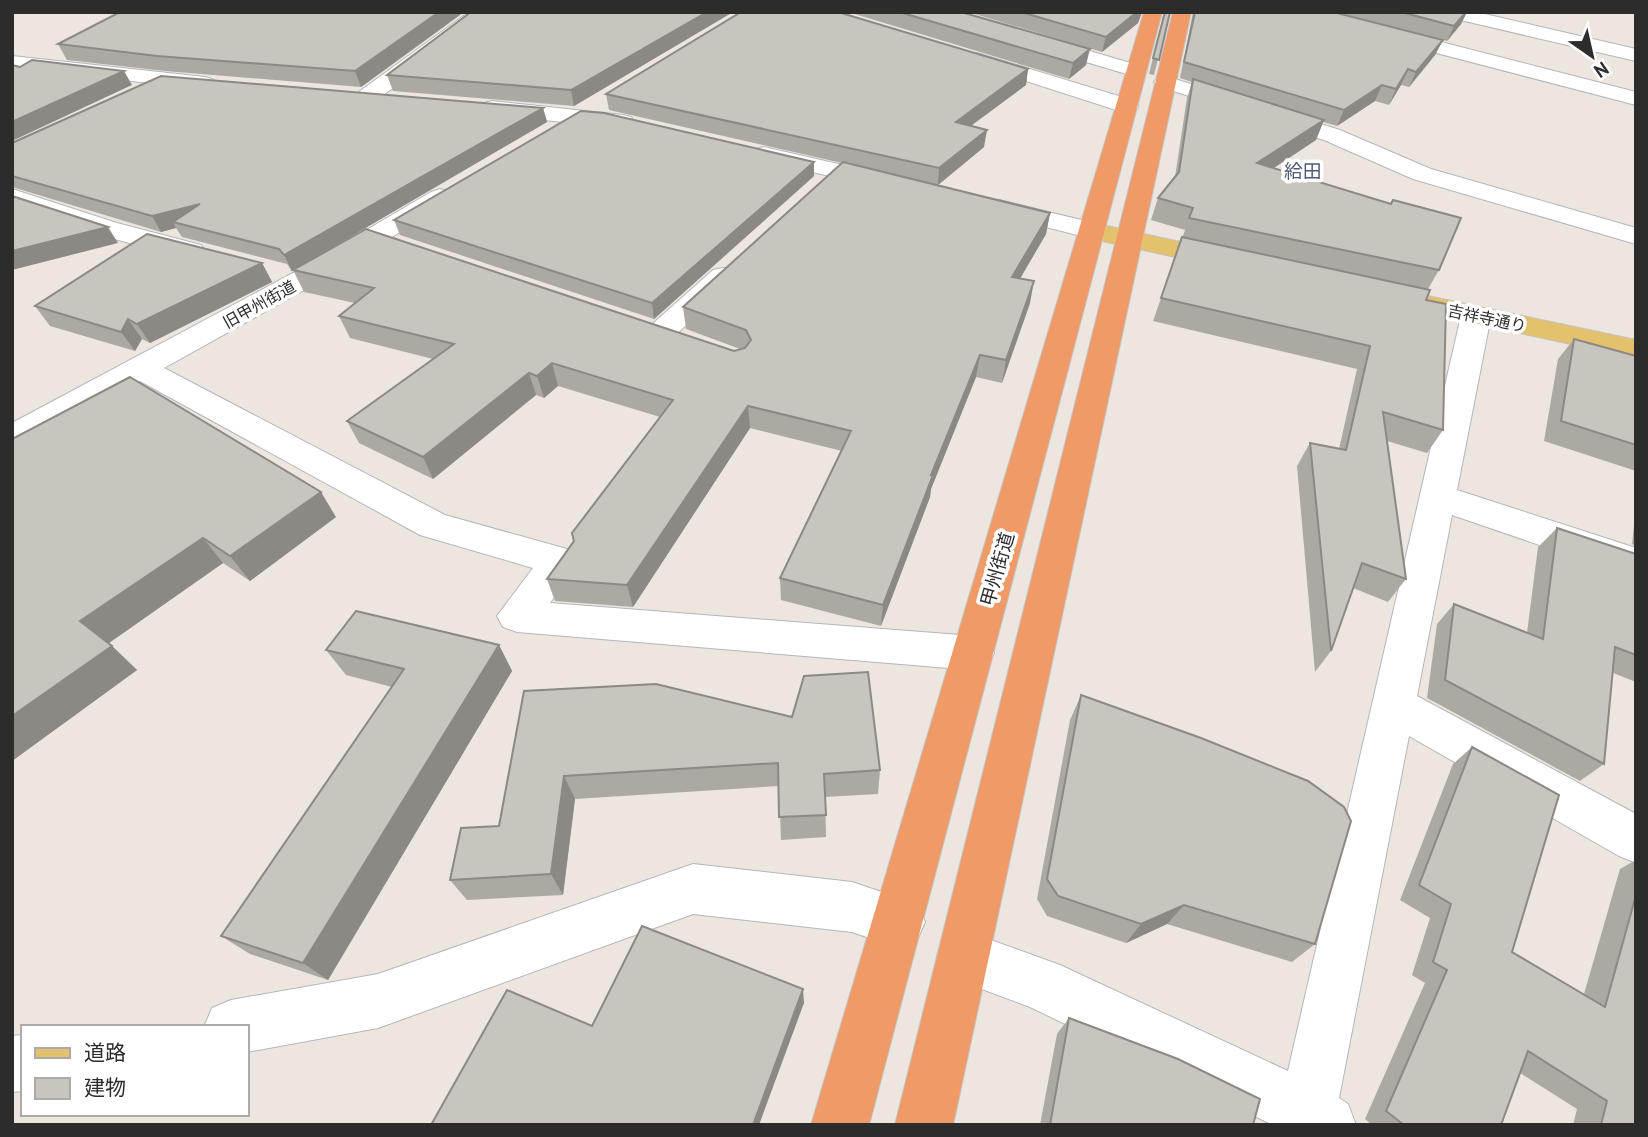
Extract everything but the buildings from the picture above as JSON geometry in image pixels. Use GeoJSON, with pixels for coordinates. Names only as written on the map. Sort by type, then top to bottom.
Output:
{"type":"FeatureCollection","features":[{"type":"Feature","properties":{"kind":"highway","name":"甲州街道"},"geometry":{"type":"LineString","coordinates":[[924,1125],[1130,239],[1151,77],[1153,12]]}},
{"type":"Feature","properties":{"kind":"highway","name":"甲州街道"},"geometry":{"type":"LineString","coordinates":[[841,1125],[1127,106],[1151,77],[1182,12]]}},
{"type":"Feature","properties":{"kind":"main road"},"geometry":{"type":"LineString","coordinates":[[1093,231],[1250,265]]}},
{"type":"Feature","properties":{"kind":"main road","name":"吉祥寺通り"},"geometry":{"type":"LineString","coordinates":[[1370,292],[1636,349]]}},
{"type":"Feature","properties":{"kind":"street"},"geometry":{"type":"LineString","coordinates":[[369,96],[481,12]]}},
{"type":"Feature","properties":{"kind":"street"},"geometry":{"type":"LineString","coordinates":[[937,12],[1332,135],[1422,174],[1636,236]]}},
{"type":"Feature","properties":{"kind":"street"},"geometry":{"type":"LineString","coordinates":[[1301,12],[1636,99]]}},
{"type":"Feature","properties":{"kind":"street"},"geometry":{"type":"LineString","coordinates":[[1450,12],[1636,55]]}},
{"type":"Feature","properties":{"kind":"street"},"geometry":{"type":"LineString","coordinates":[[1537,74],[1566,38]]}},
{"type":"Feature","properties":{"kind":"street"},"geometry":{"type":"LineString","coordinates":[[951,51],[1127,106]]}},
{"type":"Feature","properties":{"kind":"street"},"geometry":{"type":"LineString","coordinates":[[12,62],[219,85]]}},
{"type":"Feature","properties":{"kind":"street"},"geometry":{"type":"LineString","coordinates":[[130,97],[165,80]]}},
{"type":"Feature","properties":{"kind":"street"},"geometry":{"type":"LineString","coordinates":[[341,94],[395,99]]}},
{"type":"Feature","properties":{"kind":"street"},"geometry":{"type":"LineString","coordinates":[[533,142],[602,100]]}},
{"type":"Feature","properties":{"kind":"street"},"geometry":{"type":"LineString","coordinates":[[475,107],[607,118],[648,127]]}},
{"type":"Feature","properties":{"kind":"street"},"geometry":{"type":"LineString","coordinates":[[743,149],[828,180],[905,186]]}},
{"type":"Feature","properties":{"kind":"street","name":"旧甲州街道"},"geometry":{"type":"LineString","coordinates":[[12,438],[386,242],[464,183]]}},
{"type":"Feature","properties":{"kind":"street"},"geometry":{"type":"LineString","coordinates":[[12,196],[108,229],[211,256]]}},
{"type":"Feature","properties":{"kind":"street"},"geometry":{"type":"LineString","coordinates":[[973,202],[1093,231]]}},
{"type":"Feature","properties":{"kind":"street"},"geometry":{"type":"LineString","coordinates":[[659,333],[739,261]]}},
{"type":"Feature","properties":{"kind":"street"},"geometry":{"type":"LineString","coordinates":[[963,956],[1041,984],[1312,1120],[1394,705],[1476,316]]}},
{"type":"Feature","properties":{"kind":"street"},"geometry":{"type":"LineString","coordinates":[[142,369],[433,525],[560,561],[517,616],[974,653]]}},
{"type":"Feature","properties":{"kind":"street"},"geometry":{"type":"LineString","coordinates":[[1439,497],[1636,563]]}},
{"type":"Feature","properties":{"kind":"street"},"geometry":{"type":"LineString","coordinates":[[1394,705],[1636,840]]}},
{"type":"Feature","properties":{"kind":"street"},"geometry":{"type":"LineString","coordinates":[[243,1025],[378,1002],[693,889],[852,907],[899,922]]}},
{"type":"Feature","properties":{"kind":"district","name":"給田"},"geometry":{"type":"Point","coordinates":[1303,171]}}]}
